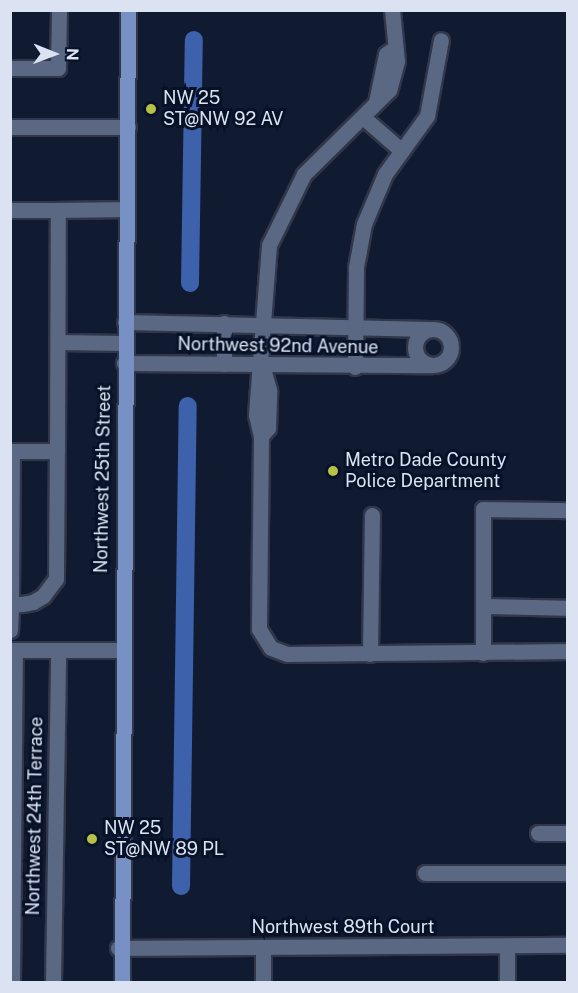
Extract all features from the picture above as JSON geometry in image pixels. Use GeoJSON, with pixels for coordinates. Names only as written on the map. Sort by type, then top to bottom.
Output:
{"type":"FeatureCollection","features":[{"type":"Feature","properties":{"kind":"main road","name":"Northwest 25th Street"},"geometry":{"type":"LineString","coordinates":[[122,982],[118,948],[128,10]]}},
{"type":"Feature","properties":{"kind":"main road","name":"Northwest 25th Street"},"geometry":{"type":"LineString","coordinates":[[110,982],[118,948]]}},
{"type":"Feature","properties":{"kind":"street"},"geometry":{"type":"LineString","coordinates":[[10,68],[58,68],[59,10]]}},
{"type":"Feature","properties":{"kind":"street"},"geometry":{"type":"LineString","coordinates":[[392,10],[392,50],[397,61],[392,82],[384,99],[376,102],[364,118],[315,161],[287,200],[266,262],[262,364],[269,390],[268,428],[261,436],[261,636],[271,648],[287,654],[567,651]]}},
{"type":"Feature","properties":{"kind":"street"},"geometry":{"type":"LineString","coordinates":[[355,367],[364,224],[378,186],[433,102],[441,40]]}},
{"type":"Feature","properties":{"kind":"street"},"geometry":{"type":"LineString","coordinates":[[364,118],[402,151]]}},
{"type":"Feature","properties":{"kind":"street"},"geometry":{"type":"LineString","coordinates":[[10,127],[128,127]]}},
{"type":"Feature","properties":{"kind":"street"},"geometry":{"type":"LineString","coordinates":[[12,210],[127,209]]}},
{"type":"Feature","properties":{"kind":"street"},"geometry":{"type":"LineString","coordinates":[[11,605],[43,596],[56,579],[58,210]]}},
{"type":"Feature","properties":{"kind":"street","name":"Northwest 92nd Avenue"},"geometry":{"type":"LineString","coordinates":[[124,322],[356,325],[429,329]]}},
{"type":"Feature","properties":{"kind":"street"},"geometry":{"type":"LineString","coordinates":[[224,323],[224,364]]}},
{"type":"Feature","properties":{"kind":"street"},"geometry":{"type":"LineString","coordinates":[[429,329],[446,334],[451,345],[444,362],[432,365],[417,356],[414,345],[429,329]]}},
{"type":"Feature","properties":{"kind":"street"},"geometry":{"type":"LineString","coordinates":[[58,342],[124,343]]}},
{"type":"Feature","properties":{"kind":"street","name":"Northwest 92nd Avenue"},"geometry":{"type":"LineString","coordinates":[[124,363],[355,367],[432,365]]}},
{"type":"Feature","properties":{"kind":"street"},"geometry":{"type":"LineString","coordinates":[[10,630],[11,451],[57,451]]}},
{"type":"Feature","properties":{"kind":"street"},"geometry":{"type":"LineString","coordinates":[[483,653],[483,509],[567,510]]}},
{"type":"Feature","properties":{"kind":"street"},"geometry":{"type":"LineString","coordinates":[[370,654],[372,515]]}},
{"type":"Feature","properties":{"kind":"street"},"geometry":{"type":"LineString","coordinates":[[483,606],[567,608]]}},
{"type":"Feature","properties":{"kind":"street"},"geometry":{"type":"LineString","coordinates":[[12,982],[13,650],[120,650]]}},
{"type":"Feature","properties":{"kind":"street","name":"Northwest 24th Terrace"},"geometry":{"type":"LineString","coordinates":[[52,982],[57,650]]}},
{"type":"Feature","properties":{"kind":"street"},"geometry":{"type":"LineString","coordinates":[[538,833],[567,833]]}},
{"type":"Feature","properties":{"kind":"street"},"geometry":{"type":"LineString","coordinates":[[425,873],[567,873]]}},
{"type":"Feature","properties":{"kind":"street","name":"Northwest 89th Court"},"geometry":{"type":"LineString","coordinates":[[118,948],[567,945]]}},
{"type":"Feature","properties":{"kind":"street"},"geometry":{"type":"LineString","coordinates":[[507,946],[507,982]]}},
{"type":"Feature","properties":{"kind":"street"},"geometry":{"type":"LineString","coordinates":[[263,947],[263,982]]}},
{"type":"Feature","properties":{"kind":"waterway"},"geometry":{"type":"LineString","coordinates":[[190,283],[194,40]]}},
{"type":"Feature","properties":{"kind":"waterway"},"geometry":{"type":"LineString","coordinates":[[181,886],[188,406]]}},
{"type":"Feature","properties":{"kind":"place","name":"NW 25 ST@NW 92 AV"},"geometry":{"type":"Point","coordinates":[151,109]}},
{"type":"Feature","properties":{"kind":"place","name":"Metro Dade County Police Department"},"geometry":{"type":"Point","coordinates":[333,471]}},
{"type":"Feature","properties":{"kind":"place","name":"NW 25 ST@NW 89 PL"},"geometry":{"type":"Point","coordinates":[92,839]}}]}
